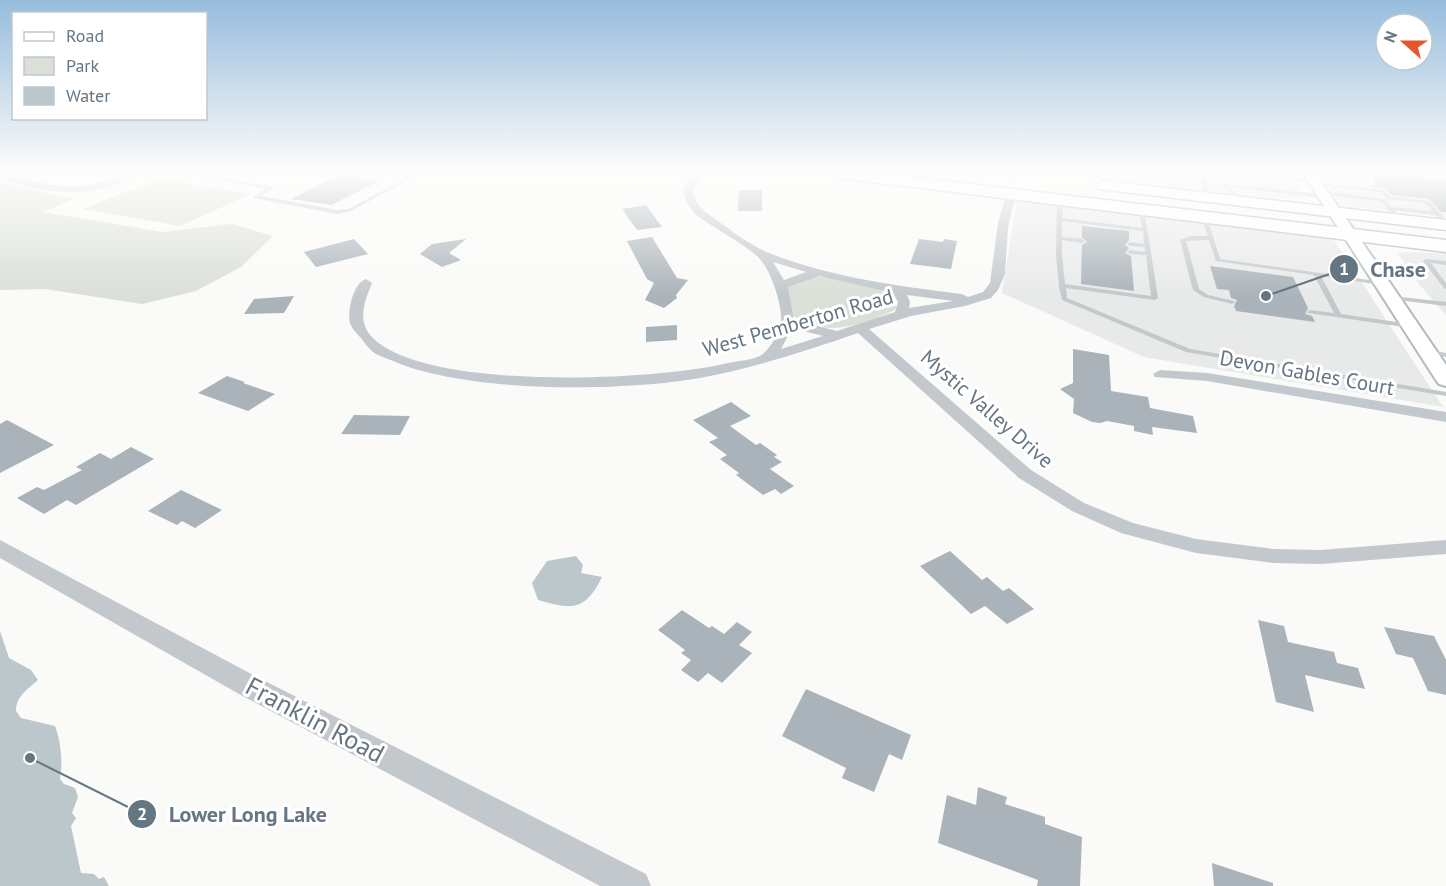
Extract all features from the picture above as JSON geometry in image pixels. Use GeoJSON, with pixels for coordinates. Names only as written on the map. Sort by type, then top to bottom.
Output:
{"type":"FeatureCollection","features":[{"type":"Feature","properties":{"kind":"highway"},"geometry":{"type":"LineString","coordinates":[[1183,214],[1446,246]]}},
{"type":"Feature","properties":{"kind":"highway"},"geometry":{"type":"LineString","coordinates":[[1398,214],[1443,220]]}},
{"type":"Feature","properties":{"kind":"main road"},"geometry":{"type":"LineString","coordinates":[[1337,214],[1411,326],[1442,367]]}},
{"type":"Feature","properties":{"kind":"street"},"geometry":{"type":"LineString","coordinates":[[702,214],[763,255],[818,272],[898,290],[971,299]]}},
{"type":"Feature","properties":{"kind":"street","name":"West Pemberton Road"},"geometry":{"type":"LineString","coordinates":[[366,283],[356,312],[358,326],[364,337],[380,351],[392,357],[440,370],[525,381],[646,380],[718,371],[901,315],[987,295],[994,289],[1007,214]]}},
{"type":"Feature","properties":{"kind":"street"},"geometry":{"type":"LineString","coordinates":[[763,255],[781,285],[788,323],[780,341],[768,357]]}},
{"type":"Feature","properties":{"kind":"street"},"geometry":{"type":"LineString","coordinates":[[781,285],[818,272]]}},
{"type":"Feature","properties":{"kind":"street"},"geometry":{"type":"LineString","coordinates":[[898,290],[904,302],[901,315]]}},
{"type":"Feature","properties":{"kind":"street"},"geometry":{"type":"LineString","coordinates":[[788,323],[822,333],[839,334]]}},
{"type":"Feature","properties":{"kind":"street","name":"Mystic Valley Drive"},"geometry":{"type":"LineString","coordinates":[[860,328],[1024,474],[1078,507],[1128,528],[1196,546],[1273,556],[1354,555],[1446,547]]}},
{"type":"Feature","properties":{"kind":"street","name":"Devon Gables Court"},"geometry":{"type":"LineString","coordinates":[[1160,374],[1207,377],[1446,417]]}},
{"type":"Feature","properties":{"kind":"street","name":"Franklin Road"},"geometry":{"type":"LineString","coordinates":[[0,548],[249,686],[634,886]]}},
{"type":"Feature","properties":{"kind":"lane"},"geometry":{"type":"LineString","coordinates":[[1060,214],[1061,285],[1064,299],[1188,351],[1446,394]]}},
{"type":"Feature","properties":{"kind":"lane"},"geometry":{"type":"LineString","coordinates":[[1061,285],[1155,298],[1143,214]]}},
{"type":"Feature","properties":{"kind":"lane"},"geometry":{"type":"LineString","coordinates":[[1204,217],[1218,260],[1382,283]]}},
{"type":"Feature","properties":{"kind":"lane"},"geometry":{"type":"LineString","coordinates":[[1060,219],[1144,230]]}},
{"type":"Feature","properties":{"kind":"lane"},"geometry":{"type":"LineString","coordinates":[[1060,238],[1082,241]]}},
{"type":"Feature","properties":{"kind":"lane"},"geometry":{"type":"LineString","coordinates":[[1211,238],[1183,240],[1196,290],[1206,296],[1232,302]]}},
{"type":"Feature","properties":{"kind":"lane"},"geometry":{"type":"LineString","coordinates":[[1130,248],[1147,250]]}},
{"type":"Feature","properties":{"kind":"lane"},"geometry":{"type":"LineString","coordinates":[[1446,263],[1426,261],[1446,287]]}},
{"type":"Feature","properties":{"kind":"lane"},"geometry":{"type":"LineString","coordinates":[[1316,273],[1339,316]]}},
{"type":"Feature","properties":{"kind":"lane"},"geometry":{"type":"LineString","coordinates":[[1392,298],[1446,304]]}},
{"type":"Feature","properties":{"kind":"lane"},"geometry":{"type":"LineString","coordinates":[[1310,312],[1411,326]]}},
{"type":"Feature","properties":{"kind":"shaded area"},"geometry":{"type":"Polygon","coordinates":[[[1015,214],[1131,214],[1334,240],[1443,407],[1144,357],[1002,293],[1015,214]]]}},
{"type":"Feature","properties":{"kind":"shaded area"},"geometry":{"type":"Polygon","coordinates":[[[1421,214],[1446,214],[1446,217],[1421,214]]]}},
{"type":"Feature","properties":{"kind":"shaded area"},"geometry":{"type":"Polygon","coordinates":[[[1397,252],[1446,253],[1446,315],[1419,284],[1397,252]]]}},
{"type":"Feature","properties":{"kind":"green space"},"geometry":{"type":"Polygon","coordinates":[[[0,214],[56,214],[162,232],[232,224],[273,236],[241,267],[196,291],[142,304],[45,289],[0,290],[0,214]]]}},
{"type":"Feature","properties":{"kind":"green space"},"geometry":{"type":"Polygon","coordinates":[[[114,214],[206,214],[180,226],[114,214]]]}},
{"type":"Feature","properties":{"kind":"green space"},"geometry":{"type":"Polygon","coordinates":[[[813,276],[834,278],[876,288],[894,301],[896,309],[871,320],[844,327],[830,328],[804,322],[793,315],[788,288],[790,285],[813,276]]]}},
{"type":"Feature","properties":{"kind":"water"},"geometry":{"type":"Polygon","coordinates":[[[576,556],[583,565],[581,573],[602,577],[590,596],[584,602],[569,606],[538,600],[532,583],[547,561],[576,556]]]}},
{"type":"Feature","properties":{"kind":"water"},"geometry":{"type":"Polygon","coordinates":[[[0,631],[9,658],[31,670],[38,680],[20,697],[16,711],[21,718],[55,726],[61,752],[60,779],[64,784],[75,788],[78,797],[72,813],[76,818],[71,826],[81,873],[94,874],[99,879],[104,877],[109,886],[0,886],[0,631]]]}},
{"type":"Feature","properties":{"kind":"building"},"geometry":{"type":"Polygon","coordinates":[[[626,214],[653,214],[662,227],[637,230],[626,214]]]}},
{"type":"Feature","properties":{"kind":"building"},"geometry":{"type":"Polygon","coordinates":[[[1082,226],[1129,231],[1129,240],[1125,245],[1129,248],[1125,253],[1131,256],[1134,291],[1081,284],[1082,245],[1087,242],[1082,237],[1082,226]]]}},
{"type":"Feature","properties":{"kind":"building"},"geometry":{"type":"Polygon","coordinates":[[[652,237],[677,278],[688,280],[676,295],[677,298],[664,308],[645,300],[654,283],[647,279],[627,241],[652,237]]]}},
{"type":"Feature","properties":{"kind":"building"},"geometry":{"type":"Polygon","coordinates":[[[354,239],[368,254],[316,267],[304,252],[354,239]]]}},
{"type":"Feature","properties":{"kind":"building"},"geometry":{"type":"Polygon","coordinates":[[[466,239],[449,253],[461,260],[442,267],[420,254],[432,244],[466,239]]]}},
{"type":"Feature","properties":{"kind":"building"},"geometry":{"type":"Polygon","coordinates":[[[919,239],[957,241],[951,269],[910,264],[919,239]]]}},
{"type":"Feature","properties":{"kind":"building"},"geometry":{"type":"Polygon","coordinates":[[[1210,266],[1293,277],[1308,308],[1305,314],[1312,316],[1315,322],[1236,311],[1234,306],[1237,300],[1231,298],[1229,290],[1217,289],[1210,266]]]}},
{"type":"Feature","properties":{"kind":"building"},"geometry":{"type":"Polygon","coordinates":[[[294,296],[284,313],[244,314],[254,299],[294,296]]]}},
{"type":"Feature","properties":{"kind":"building"},"geometry":{"type":"Polygon","coordinates":[[[677,325],[677,340],[646,342],[646,327],[677,325]]]}},
{"type":"Feature","properties":{"kind":"building"},"geometry":{"type":"Polygon","coordinates":[[[1073,349],[1109,355],[1111,391],[1148,397],[1150,408],[1193,416],[1197,433],[1152,427],[1153,435],[1134,431],[1134,426],[1107,421],[1092,422],[1073,413],[1074,399],[1060,389],[1073,383],[1073,349]]]}},
{"type":"Feature","properties":{"kind":"building"},"geometry":{"type":"Polygon","coordinates":[[[227,376],[275,394],[248,411],[198,393],[227,376]]]}},
{"type":"Feature","properties":{"kind":"building"},"geometry":{"type":"Polygon","coordinates":[[[731,402],[751,416],[730,426],[756,445],[760,443],[777,455],[774,457],[782,462],[770,469],[794,486],[781,494],[775,489],[763,495],[736,475],[739,473],[720,459],[727,455],[709,442],[718,438],[693,420],[731,402]]]}},
{"type":"Feature","properties":{"kind":"building"},"geometry":{"type":"Polygon","coordinates":[[[354,415],[410,416],[400,435],[341,434],[354,415]]]}},
{"type":"Feature","properties":{"kind":"building"},"geometry":{"type":"Polygon","coordinates":[[[7,420],[54,445],[0,473],[0,424],[7,420]]]}},
{"type":"Feature","properties":{"kind":"building"},"geometry":{"type":"Polygon","coordinates":[[[131,447],[154,459],[76,505],[67,500],[44,514],[17,498],[37,487],[44,490],[82,470],[76,467],[100,453],[111,459],[131,447]]]}},
{"type":"Feature","properties":{"kind":"building"},"geometry":{"type":"Polygon","coordinates":[[[181,490],[222,510],[195,528],[182,521],[177,525],[148,511],[181,490]]]}},
{"type":"Feature","properties":{"kind":"building"},"geometry":{"type":"Polygon","coordinates":[[[950,551],[982,580],[987,577],[1003,591],[1009,588],[1034,609],[1007,624],[985,606],[971,614],[920,566],[950,551]]]}},
{"type":"Feature","properties":{"kind":"building"},"geometry":{"type":"Polygon","coordinates":[[[682,610],[709,628],[712,626],[724,634],[737,622],[752,632],[739,645],[752,653],[722,683],[708,673],[698,682],[681,670],[691,660],[681,653],[685,650],[658,630],[682,610]]]}},
{"type":"Feature","properties":{"kind":"building"},"geometry":{"type":"Polygon","coordinates":[[[1258,620],[1284,626],[1288,642],[1334,652],[1337,663],[1358,668],[1365,689],[1305,675],[1314,712],[1276,702],[1258,620]]]}},
{"type":"Feature","properties":{"kind":"building"},"geometry":{"type":"Polygon","coordinates":[[[1384,627],[1434,636],[1446,660],[1446,695],[1428,691],[1413,658],[1396,654],[1384,627]]]}},
{"type":"Feature","properties":{"kind":"building"},"geometry":{"type":"Polygon","coordinates":[[[806,689],[911,735],[902,760],[889,754],[874,792],[842,778],[846,768],[782,736],[806,689]]]}},
{"type":"Feature","properties":{"kind":"building"},"geometry":{"type":"Polygon","coordinates":[[[978,787],[1007,797],[1005,804],[1045,817],[1045,824],[1082,837],[1080,886],[1037,886],[1038,880],[938,843],[947,795],[976,805],[978,787]]]}},
{"type":"Feature","properties":{"kind":"building"},"geometry":{"type":"Polygon","coordinates":[[[1212,863],[1273,883],[1273,886],[1214,886],[1212,863]]]}},
{"type":"Feature","properties":{"kind":"place","name":"Chase"},"geometry":{"type":"Point","coordinates":[1266,296]}},
{"type":"Feature","properties":{"kind":"place","name":"Lower Long Lake"},"geometry":{"type":"Point","coordinates":[30,758]}}]}
